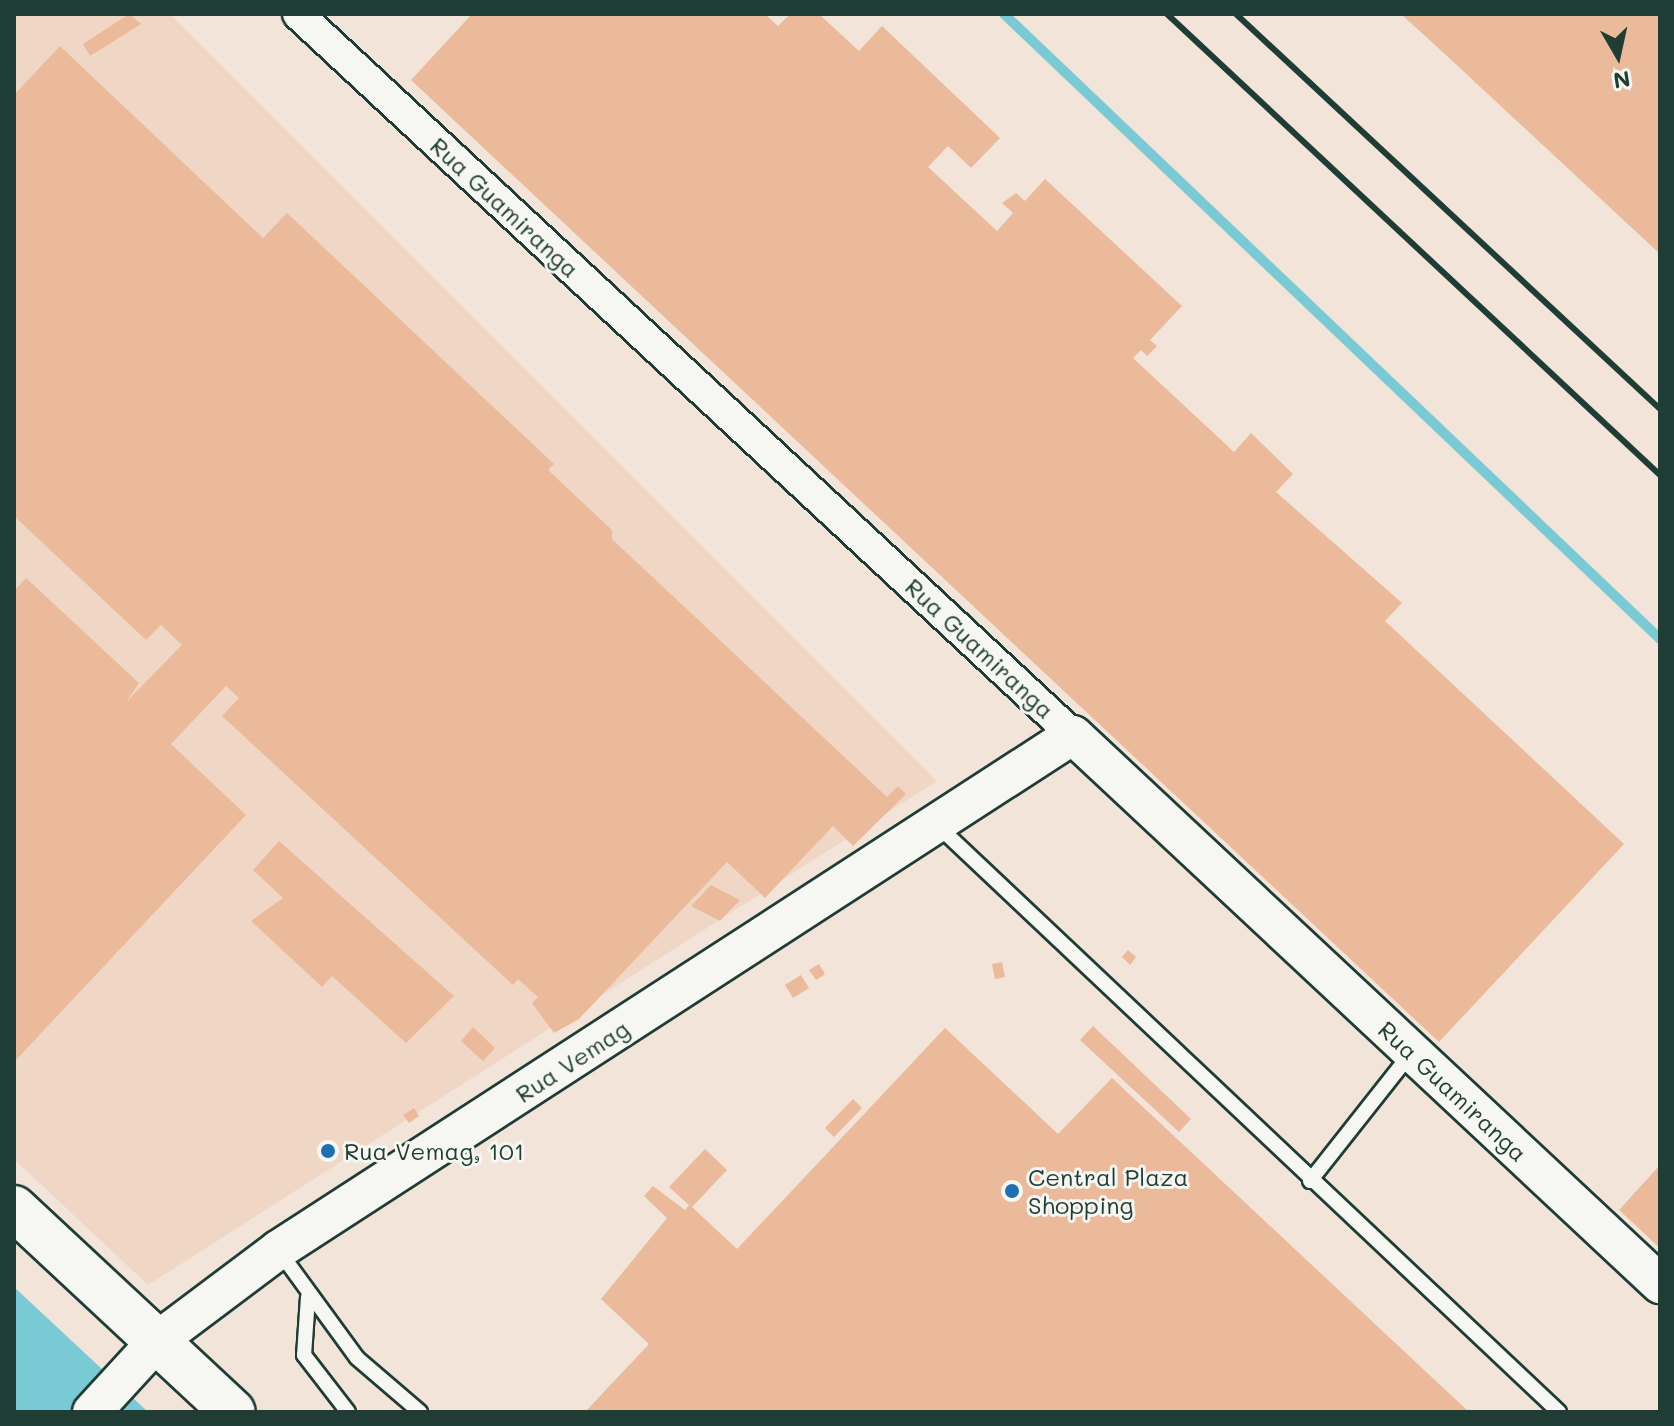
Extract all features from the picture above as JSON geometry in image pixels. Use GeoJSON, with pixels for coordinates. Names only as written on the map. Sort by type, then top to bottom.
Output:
{"type":"FeatureCollection","features":[{"type":"Feature","properties":{"kind":"highway"},"geometry":{"type":"LineString","coordinates":[[14,1208],[233,1412]]}},
{"type":"Feature","properties":{"kind":"street","name":"Rua Guamiranga"},"geometry":{"type":"LineString","coordinates":[[298,14],[1660,1284]]}},
{"type":"Feature","properties":{"kind":"street","name":"Rua Vemag"},"geometry":{"type":"LineString","coordinates":[[92,1412],[157,1341],[278,1250],[938,826],[1073,735]]}},
{"type":"Feature","properties":{"kind":"lane"},"geometry":{"type":"LineString","coordinates":[[938,826],[1310,1181],[1559,1412]]}},
{"type":"Feature","properties":{"kind":"lane"},"geometry":{"type":"LineString","coordinates":[[1310,1181],[1411,1052]]}},
{"type":"Feature","properties":{"kind":"lane"},"geometry":{"type":"LineString","coordinates":[[278,1250],[308,1297],[357,1358],[420,1412]]}},
{"type":"Feature","properties":{"kind":"lane"},"geometry":{"type":"LineString","coordinates":[[308,1297],[304,1355],[348,1412]]}},
{"type":"Feature","properties":{"kind":"shaded area"},"geometry":{"type":"Polygon","coordinates":[[[14,14],[170,14],[937,781],[148,1285],[14,1159],[14,14]]]}},
{"type":"Feature","properties":{"kind":"water"},"geometry":{"type":"Polygon","coordinates":[[[14,1287],[148,1412],[14,1412],[14,1287]]]}},
{"type":"Feature","properties":{"kind":"building"},"geometry":{"type":"Polygon","coordinates":[[[129,14],[141,24],[90,56],[83,44],[129,14]]]}},
{"type":"Feature","properties":{"kind":"building"},"geometry":{"type":"Polygon","coordinates":[[[472,14],[765,14],[778,26],[790,14],[819,14],[859,51],[882,26],[1000,138],[971,168],[948,146],[928,167],[997,231],[1013,213],[1002,203],[1016,193],[1025,201],[1045,179],[1182,306],[1150,340],[1157,346],[1147,356],[1141,350],[1133,358],[1234,452],[1251,433],[1293,474],[1276,492],[1402,603],[1385,621],[1624,844],[1439,1042],[411,80],[472,14]]]}},
{"type":"Feature","properties":{"kind":"building"},"geometry":{"type":"Polygon","coordinates":[[[1401,14],[1660,14],[1660,254],[1447,56],[1401,14]]]}},
{"type":"Feature","properties":{"kind":"building"},"geometry":{"type":"Polygon","coordinates":[[[60,46],[263,238],[287,213],[554,464],[548,470],[612,530],[612,539],[887,797],[898,786],[906,794],[853,846],[833,826],[765,898],[727,862],[579,1019],[554,1033],[532,1003],[538,997],[518,979],[513,985],[222,716],[239,698],[226,686],[171,744],[246,815],[14,1062],[14,591],[26,578],[139,683],[126,702],[182,645],[161,625],[146,640],[14,516],[14,95],[60,46]]]}},
{"type":"Feature","properties":{"kind":"building"},"geometry":{"type":"Polygon","coordinates":[[[279,841],[454,996],[406,1043],[332,976],[322,987],[251,921],[283,898],[253,870],[279,841]]]}},
{"type":"Feature","properties":{"kind":"building"},"geometry":{"type":"Polygon","coordinates":[[[711,885],[740,900],[720,921],[691,906],[711,885]]]}},
{"type":"Feature","properties":{"kind":"building"},"geometry":{"type":"Polygon","coordinates":[[[1128,950],[1136,957],[1130,965],[1122,957],[1128,950]]]}},
{"type":"Feature","properties":{"kind":"building"},"geometry":{"type":"Polygon","coordinates":[[[1002,962],[1005,977],[995,979],[992,964],[1002,962]]]}},
{"type":"Feature","properties":{"kind":"building"},"geometry":{"type":"Polygon","coordinates":[[[819,964],[825,974],[816,980],[809,970],[819,964]]]}},
{"type":"Feature","properties":{"kind":"building"},"geometry":{"type":"Polygon","coordinates":[[[801,975],[809,988],[793,998],[785,985],[801,975]]]}},
{"type":"Feature","properties":{"kind":"building"},"geometry":{"type":"Polygon","coordinates":[[[1093,1026],[1191,1119],[1179,1132],[1080,1040],[1093,1026]]]}},
{"type":"Feature","properties":{"kind":"building"},"geometry":{"type":"Polygon","coordinates":[[[473,1027],[495,1048],[483,1061],[461,1041],[473,1027]]]}},
{"type":"Feature","properties":{"kind":"building","name":"Central Plaza Shopping"},"geometry":{"type":"Polygon","coordinates":[[[945,1028],[1058,1134],[1112,1078],[1469,1412],[585,1412],[649,1344],[601,1299],[667,1218],[644,1196],[653,1186],[685,1210],[689,1205],[669,1187],[705,1149],[727,1170],[692,1207],[737,1249],[945,1028]]]}},
{"type":"Feature","properties":{"kind":"building"},"geometry":{"type":"Polygon","coordinates":[[[853,1099],[862,1108],[834,1137],[825,1128],[853,1099]]]}},
{"type":"Feature","properties":{"kind":"building"},"geometry":{"type":"Polygon","coordinates":[[[414,1108],[419,1116],[409,1123],[403,1115],[414,1108]]]}},
{"type":"Feature","properties":{"kind":"building"},"geometry":{"type":"Polygon","coordinates":[[[1660,1165],[1660,1248],[1619,1210],[1660,1165]]]}},
{"type":"Feature","properties":{"kind":"waterway"},"geometry":{"type":"LineString","coordinates":[[1004,14],[1660,639]]}},
{"type":"Feature","properties":{"kind":"railway"},"geometry":{"type":"LineString","coordinates":[[1167,14],[1660,475]]}},
{"type":"Feature","properties":{"kind":"railway"},"geometry":{"type":"LineString","coordinates":[[1236,14],[1660,409]]}},
{"type":"Feature","properties":{"kind":"place","name":"Rua Vemag, 101"},"geometry":{"type":"Point","coordinates":[328,1151]}},
{"type":"Feature","properties":{"kind":"place","name":"Central Plaza Shopping"},"geometry":{"type":"Point","coordinates":[1012,1191]}}]}
